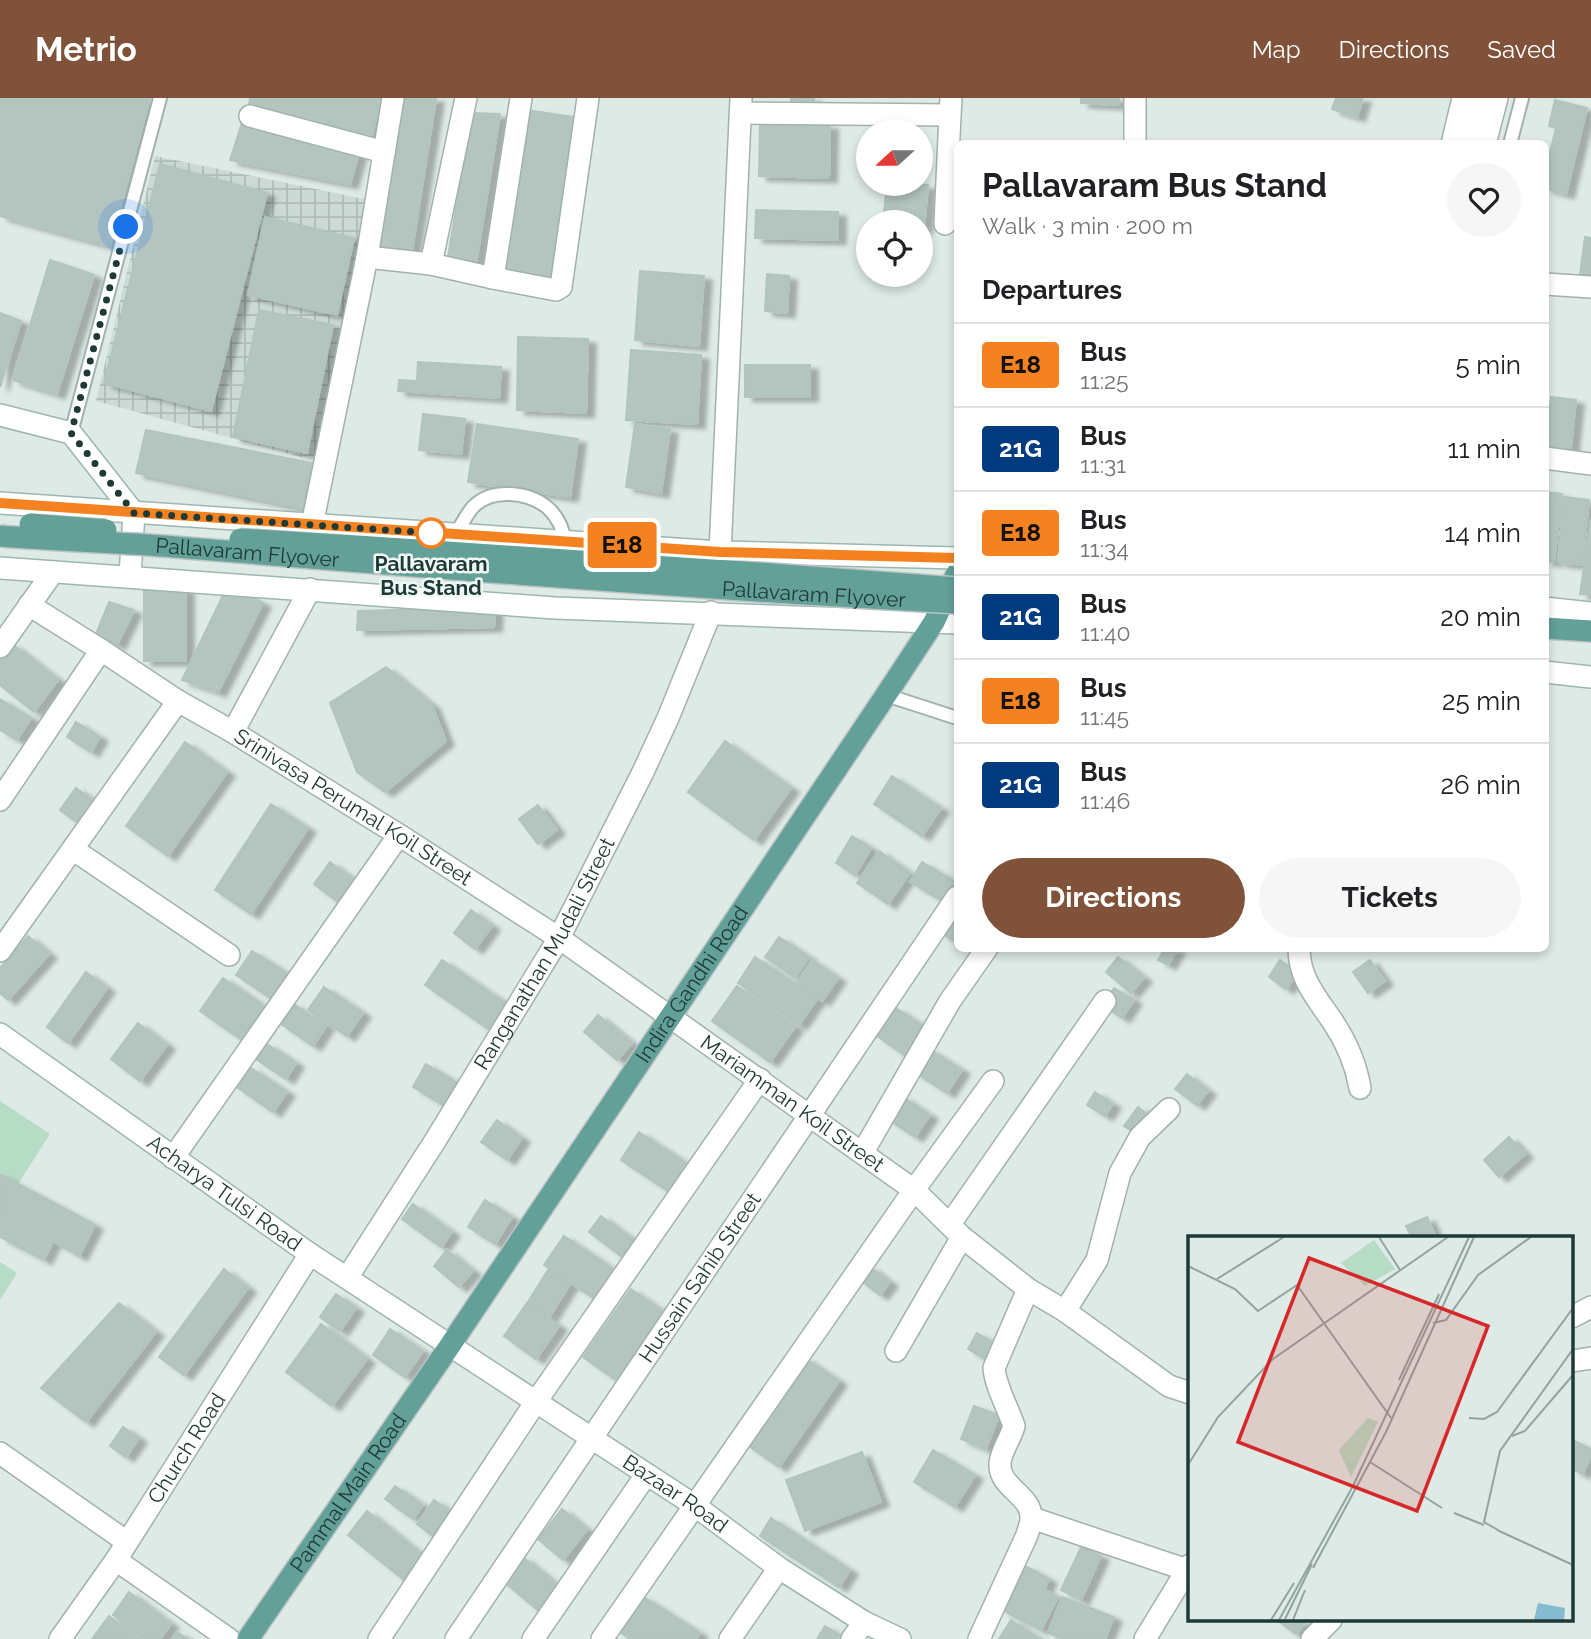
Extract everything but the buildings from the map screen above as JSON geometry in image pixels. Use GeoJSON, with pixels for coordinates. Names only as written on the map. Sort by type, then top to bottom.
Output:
{"type":"FeatureCollection","features":[{"type":"Feature","properties":{"kind":"main road","name":"Pallavaram Flyover"},"geometry":{"type":"LineString","coordinates":[[0,522],[954,588]]}},
{"type":"Feature","properties":{"kind":"main road","name":"Pallavaram Flyover"},"geometry":{"type":"LineString","coordinates":[[0,536],[954,603]]}},
{"type":"Feature","properties":{"kind":"main road","name":"Indira Gandhi Road"},"geometry":{"type":"LineString","coordinates":[[449,1347],[886,695],[934,622],[954,579]]}},
{"type":"Feature","properties":{"kind":"main road"},"geometry":{"type":"LineString","coordinates":[[1549,628],[1591,631]]}},
{"type":"Feature","properties":{"kind":"main road"},"geometry":{"type":"LineString","coordinates":[[1549,642],[1591,645]]}},
{"type":"Feature","properties":{"kind":"main road","name":"Pammal Main Road"},"geometry":{"type":"LineString","coordinates":[[248,1639],[449,1347]]}},
{"type":"Feature","properties":{"kind":"street"},"geometry":{"type":"LineString","coordinates":[[312,526],[367,257],[393,98]]}},
{"type":"Feature","properties":{"kind":"street"},"geometry":{"type":"LineString","coordinates":[[431,264],[466,98]]}},
{"type":"Feature","properties":{"kind":"street"},"geometry":{"type":"LineString","coordinates":[[492,278],[521,98]]}},
{"type":"Feature","properties":{"kind":"street"},"geometry":{"type":"LineString","coordinates":[[367,257],[431,264],[556,290],[561,287],[588,98]]}},
{"type":"Feature","properties":{"kind":"street"},"geometry":{"type":"LineString","coordinates":[[1135,98],[1135,140]]}},
{"type":"Feature","properties":{"kind":"street"},"geometry":{"type":"LineString","coordinates":[[1453,140],[1463,98]]}},
{"type":"Feature","properties":{"kind":"street"},"geometry":{"type":"LineString","coordinates":[[1468,140],[1480,98]]}},
{"type":"Feature","properties":{"kind":"street"},"geometry":{"type":"LineString","coordinates":[[1486,140],[1497,98]]}},
{"type":"Feature","properties":{"kind":"street"},"geometry":{"type":"LineString","coordinates":[[720,552],[741,105],[951,107],[945,224]]}},
{"type":"Feature","properties":{"kind":"street"},"geometry":{"type":"LineString","coordinates":[[250,116],[384,152]]}},
{"type":"Feature","properties":{"kind":"street"},"geometry":{"type":"LineString","coordinates":[[1549,284],[1591,287]]}},
{"type":"Feature","properties":{"kind":"street"},"geometry":{"type":"LineString","coordinates":[[0,415],[71,433],[134,513],[130,576]]}},
{"type":"Feature","properties":{"kind":"street"},"geometry":{"type":"LineString","coordinates":[[1549,459],[1591,464]]}},
{"type":"Feature","properties":{"kind":"street"},"geometry":{"type":"LineString","coordinates":[[0,503],[720,552],[954,558]]}},
{"type":"Feature","properties":{"kind":"street"},"geometry":{"type":"LineString","coordinates":[[0,568],[555,608],[711,612],[954,624]]}},
{"type":"Feature","properties":{"kind":"street"},"geometry":{"type":"LineString","coordinates":[[0,647],[53,572]]}},
{"type":"Feature","properties":{"kind":"street"},"geometry":{"type":"LineString","coordinates":[[233,732],[310,589]]}},
{"type":"Feature","properties":{"kind":"street","name":"Srinivasa Perumal Koil Street"},"geometry":{"type":"LineString","coordinates":[[29,605],[559,938],[669,1018]]}},
{"type":"Feature","properties":{"kind":"street"},"geometry":{"type":"LineString","coordinates":[[1549,608],[1591,613]]}},
{"type":"Feature","properties":{"kind":"street","name":"Ranganathan Mudali Street"},"geometry":{"type":"LineString","coordinates":[[346,1278],[435,1141],[559,938],[653,752],[711,612]]}},
{"type":"Feature","properties":{"kind":"street"},"geometry":{"type":"LineString","coordinates":[[0,800],[101,650]]}},
{"type":"Feature","properties":{"kind":"street"},"geometry":{"type":"LineString","coordinates":[[1549,675],[1591,677]]}},
{"type":"Feature","properties":{"kind":"street"},"geometry":{"type":"LineString","coordinates":[[0,951],[178,701]]}},
{"type":"Feature","properties":{"kind":"street"},"geometry":{"type":"LineString","coordinates":[[173,1158],[399,835]]}},
{"type":"Feature","properties":{"kind":"street"},"geometry":{"type":"LineString","coordinates":[[74,850],[229,955]]}},
{"type":"Feature","properties":{"kind":"street","name":"Hussain Sahib Street"},"geometry":{"type":"LineString","coordinates":[[456,1639],[954,902]]}},
{"type":"Feature","properties":{"kind":"street"},"geometry":{"type":"LineString","coordinates":[[863,1152],[950,1001],[983,952]]}},
{"type":"Feature","properties":{"kind":"street"},"geometry":{"type":"LineString","coordinates":[[1300,952],[1303,977],[1346,1044],[1356,1065],[1360,1088]]}},
{"type":"Feature","properties":{"kind":"street"},"geometry":{"type":"LineString","coordinates":[[896,1351],[956,1231],[1105,1002]]}},
{"type":"Feature","properties":{"kind":"street","name":"Mariamman Koil Street"},"geometry":{"type":"LineString","coordinates":[[669,1018],[760,1079],[810,1118],[863,1152],[914,1190],[956,1231],[1028,1289],[1065,1311],[1169,1386],[1188,1391]]}},
{"type":"Feature","properties":{"kind":"street","name":"Acharya Tulsi Road"},"geometry":{"type":"LineString","coordinates":[[0,1034],[310,1254],[449,1347]]}},
{"type":"Feature","properties":{"kind":"street"},"geometry":{"type":"LineString","coordinates":[[379,1639],[535,1403],[760,1079]]}},
{"type":"Feature","properties":{"kind":"street"},"geometry":{"type":"LineString","coordinates":[[602,1639],[914,1190],[993,1081]]}},
{"type":"Feature","properties":{"kind":"street"},"geometry":{"type":"LineString","coordinates":[[1065,1311],[1097,1260],[1119,1173],[1140,1137],[1169,1109]]}},
{"type":"Feature","properties":{"kind":"street","name":"Church Road"},"geometry":{"type":"LineString","coordinates":[[60,1639],[121,1551],[310,1254]]}},
{"type":"Feature","properties":{"kind":"street"},"geometry":{"type":"LineString","coordinates":[[979,1639],[1027,1535],[1032,1518],[1028,1504],[1007,1484],[1001,1471],[1000,1461],[1014,1426],[995,1380],[994,1368],[1028,1289]]}},
{"type":"Feature","properties":{"kind":"street"},"geometry":{"type":"LineString","coordinates":[[1574,1316],[1591,1307]]}},
{"type":"Feature","properties":{"kind":"street","name":"Bazaar Road"},"geometry":{"type":"LineString","coordinates":[[449,1347],[694,1505],[858,1630],[900,1639]]}},
{"type":"Feature","properties":{"kind":"street"},"geometry":{"type":"LineString","coordinates":[[0,1453],[229,1639]]}},
{"type":"Feature","properties":{"kind":"street"},"geometry":{"type":"LineString","coordinates":[[533,1639],[646,1475]]}},
{"type":"Feature","properties":{"kind":"street"},"geometry":{"type":"LineString","coordinates":[[1032,1518],[1188,1568]]}},
{"type":"Feature","properties":{"kind":"street"},"geometry":{"type":"LineString","coordinates":[[730,1639],[779,1568]]}},
{"type":"Feature","properties":{"kind":"street"},"geometry":{"type":"LineString","coordinates":[[1145,1639],[1188,1570]]}},
{"type":"Feature","properties":{"kind":"street"},"geometry":{"type":"LineString","coordinates":[[1312,1639],[1329,1622]]}},
{"type":"Feature","properties":{"kind":"lane"},"geometry":{"type":"LineString","coordinates":[[71,433],[160,98]]}},
{"type":"Feature","properties":{"kind":"lane"},"geometry":{"type":"LineString","coordinates":[[1511,140],[1522,98]]}},
{"type":"Feature","properties":{"kind":"lane"},"geometry":{"type":"LineString","coordinates":[[455,535],[474,506],[491,496],[508,494],[536,499],[550,509],[563,531],[565,542]]}},
{"type":"Feature","properties":{"kind":"lane"},"geometry":{"type":"LineString","coordinates":[[886,695],[954,717]]}},
{"type":"Feature","properties":{"kind":"shaded area"},"geometry":{"type":"Polygon","coordinates":[[[155,156],[369,200],[315,461],[96,401],[155,156]]]}},
{"type":"Feature","properties":{"kind":"green space"},"geometry":{"type":"Polygon","coordinates":[[[0,1101],[50,1134],[0,1212],[0,1101]]]}},
{"type":"Feature","properties":{"kind":"green space"},"geometry":{"type":"Polygon","coordinates":[[[0,1262],[17,1273],[0,1300],[0,1262]]]}},
{"type":"Feature","properties":{"kind":"bus line","name":"E18"},"geometry":{"type":"LineString","coordinates":[[0,503],[720,552],[954,558]]}},
{"type":"Feature","properties":{"kind":"place","name":"Pallavaram Bus Stand"},"geometry":{"type":"Point","coordinates":[431,533]}},
{"type":"Feature","properties":{"kind":"route"},"geometry":{"type":"LineString","coordinates":[[126,227],[71,433],[134,513],[431,533]]}}]}
